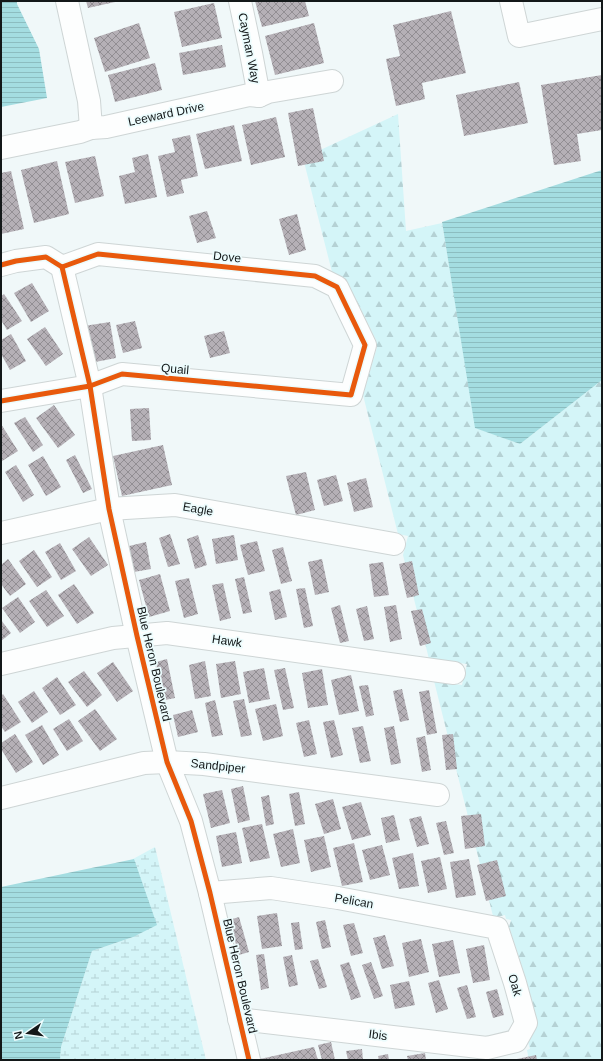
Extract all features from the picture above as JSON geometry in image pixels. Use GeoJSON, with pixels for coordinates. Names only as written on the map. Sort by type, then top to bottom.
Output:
{"type":"FeatureCollection","features":[{"type":"Feature","properties":{"kind":"street"},"geometry":{"type":"LineString","coordinates":[[67,1],[89,100],[91,128]]}},
{"type":"Feature","properties":{"kind":"street","name":"Cayman Way"},"geometry":{"type":"LineString","coordinates":[[240,1],[259,96]]}},
{"type":"Feature","properties":{"kind":"street"},"geometry":{"type":"LineString","coordinates":[[511,1],[519,36],[602,19]]}},
{"type":"Feature","properties":{"kind":"street","name":"Leeward Drive"},"geometry":{"type":"LineString","coordinates":[[1,148],[80,132],[91,128],[106,127],[250,96],[259,96],[268,92],[332,81]]}},
{"type":"Feature","properties":{"kind":"street","name":"Dove"},"geometry":{"type":"LineString","coordinates":[[62,266],[98,254],[315,276],[337,287],[365,345],[351,395]]}},
{"type":"Feature","properties":{"kind":"street"},"geometry":{"type":"LineString","coordinates":[[1,265],[16,261],[46,257],[62,266]]}},
{"type":"Feature","properties":{"kind":"street","name":"Blue Heron Boulevard"},"geometry":{"type":"LineString","coordinates":[[62,266],[90,386],[109,509],[137,636],[167,762],[191,820],[210,893],[249,1060]]}},
{"type":"Feature","properties":{"kind":"street","name":"Quail"},"geometry":{"type":"LineString","coordinates":[[1,401],[90,386],[122,374],[351,395]]}},
{"type":"Feature","properties":{"kind":"street","name":"Eagle"},"geometry":{"type":"LineString","coordinates":[[1,533],[109,509],[175,505],[394,544]]}},
{"type":"Feature","properties":{"kind":"street","name":"Hawk"},"geometry":{"type":"LineString","coordinates":[[1,664],[113,638],[166,633],[454,673]]}},
{"type":"Feature","properties":{"kind":"street","name":"Sandpiper"},"geometry":{"type":"LineString","coordinates":[[1,798],[144,763],[167,762],[204,764],[438,795]]}},
{"type":"Feature","properties":{"kind":"street","name":"Pelican"},"geometry":{"type":"LineString","coordinates":[[210,893],[271,888],[338,898],[497,928]]}},
{"type":"Feature","properties":{"kind":"street","name":"Oak"},"geometry":{"type":"LineString","coordinates":[[497,928],[526,1023],[516,1041]]}},
{"type":"Feature","properties":{"kind":"street","name":"Ibis"},"geometry":{"type":"LineString","coordinates":[[240,1018],[487,1048],[516,1041]]}},
{"type":"Feature","properties":{"kind":"green space"},"geometry":{"type":"Polygon","coordinates":[[[398,114],[406,231],[442,223],[476,428],[520,444],[602,380],[602,1060],[529,1060],[527,1050],[530,1049],[528,1042],[536,1027],[537,1020],[526,979],[509,927],[511,920],[506,919],[505,915],[497,917],[493,916],[434,681],[462,685],[467,664],[429,659],[403,555],[408,536],[398,534],[363,395],[377,347],[376,340],[347,282],[332,272],[303,158],[398,114]]]}},
{"type":"Feature","properties":{"kind":"green space"},"geometry":{"type":"Polygon","coordinates":[[[155,847],[206,1060],[60,1060],[61,1047],[92,951],[133,937],[133,859],[155,847]]]}},
{"type":"Feature","properties":{"kind":"water"},"geometry":{"type":"Polygon","coordinates":[[[1,1],[17,1],[17,4],[39,49],[47,98],[1,107],[1,1]]]}},
{"type":"Feature","properties":{"kind":"water"},"geometry":{"type":"Polygon","coordinates":[[[602,170],[602,380],[520,444],[475,428],[442,222],[602,170]]]}},
{"type":"Feature","properties":{"kind":"water"},"geometry":{"type":"Polygon","coordinates":[[[134,859],[157,925],[133,937],[92,951],[61,1047],[60,1060],[1,1060],[1,887],[134,859]]]}},
{"type":"Feature","properties":{"kind":"building"},"geometry":{"type":"Polygon","coordinates":[[[86,1],[115,1],[115,2],[88,8],[86,1]]]}},
{"type":"Feature","properties":{"kind":"building"},"geometry":{"type":"Polygon","coordinates":[[[255,1],[305,1],[309,16],[262,27],[255,1]]]}},
{"type":"Feature","properties":{"kind":"building"},"geometry":{"type":"Polygon","coordinates":[[[214,3],[222,38],[182,47],[174,12],[214,3]]]}},
{"type":"Feature","properties":{"kind":"building"},"geometry":{"type":"Polygon","coordinates":[[[451,11],[466,73],[422,83],[425,99],[396,106],[386,59],[400,56],[393,25],[451,11]]]}},
{"type":"Feature","properties":{"kind":"building"},"geometry":{"type":"Polygon","coordinates":[[[139,23],[150,58],[105,72],[94,38],[139,23]]]}},
{"type":"Feature","properties":{"kind":"building"},"geometry":{"type":"Polygon","coordinates":[[[314,23],[324,63],[275,75],[265,36],[314,23]]]}},
{"type":"Feature","properties":{"kind":"building"},"geometry":{"type":"Polygon","coordinates":[[[222,45],[226,67],[183,75],[179,53],[222,45]]]}},
{"type":"Feature","properties":{"kind":"building"},"geometry":{"type":"Polygon","coordinates":[[[155,63],[162,90],[115,102],[108,75],[155,63]]]}},
{"type":"Feature","properties":{"kind":"building"},"geometry":{"type":"Polygon","coordinates":[[[602,75],[602,130],[577,134],[581,161],[554,165],[541,85],[602,75]]]}},
{"type":"Feature","properties":{"kind":"building"},"geometry":{"type":"Polygon","coordinates":[[[519,82],[528,123],[464,136],[456,95],[519,82]]]}},
{"type":"Feature","properties":{"kind":"building"},"geometry":{"type":"Polygon","coordinates":[[[313,108],[324,161],[298,166],[288,113],[313,108]]]}},
{"type":"Feature","properties":{"kind":"building"},"geometry":{"type":"Polygon","coordinates":[[[276,117],[285,157],[251,165],[242,125],[276,117]]]}},
{"type":"Feature","properties":{"kind":"building"},"geometry":{"type":"Polygon","coordinates":[[[234,125],[242,161],[205,169],[196,134],[234,125]]]}},
{"type":"Feature","properties":{"kind":"building"},"geometry":{"type":"Polygon","coordinates":[[[190,135],[198,176],[181,180],[184,193],[167,197],[158,156],[175,152],[172,139],[190,135]]]}},
{"type":"Feature","properties":{"kind":"building"},"geometry":{"type":"Polygon","coordinates":[[[148,154],[157,197],[125,204],[119,176],[135,172],[132,158],[148,154]]]}},
{"type":"Feature","properties":{"kind":"building"},"geometry":{"type":"Polygon","coordinates":[[[95,156],[104,196],[75,203],[65,162],[95,156]]]}},
{"type":"Feature","properties":{"kind":"building"},"geometry":{"type":"Polygon","coordinates":[[[57,161],[69,214],[34,223],[21,170],[57,161]]]}},
{"type":"Feature","properties":{"kind":"building"},"geometry":{"type":"Polygon","coordinates":[[[11,171],[24,229],[1,234],[1,173],[11,171]]]}},
{"type":"Feature","properties":{"kind":"building"},"geometry":{"type":"Polygon","coordinates":[[[207,211],[216,238],[197,243],[189,216],[207,211]]]}},
{"type":"Feature","properties":{"kind":"building"},"geometry":{"type":"Polygon","coordinates":[[[297,214],[306,250],[289,255],[279,219],[297,214]]]}},
{"type":"Feature","properties":{"kind":"building"},"geometry":{"type":"Polygon","coordinates":[[[32,283],[49,311],[31,322],[14,293],[32,283]]]}},
{"type":"Feature","properties":{"kind":"building"},"geometry":{"type":"Polygon","coordinates":[[[4,294],[22,321],[7,330],[1,320],[1,296],[4,294]]]}},
{"type":"Feature","properties":{"kind":"building"},"geometry":{"type":"Polygon","coordinates":[[[135,321],[142,348],[123,353],[116,325],[135,321]]]}},
{"type":"Feature","properties":{"kind":"building"},"geometry":{"type":"Polygon","coordinates":[[[110,322],[116,358],[90,363],[84,326],[110,322]]]}},
{"type":"Feature","properties":{"kind":"building"},"geometry":{"type":"Polygon","coordinates":[[[45,327],[63,354],[46,366],[27,339],[45,327]]]}},
{"type":"Feature","properties":{"kind":"building"},"geometry":{"type":"Polygon","coordinates":[[[224,331],[230,353],[210,358],[204,336],[224,331]]]}},
{"type":"Feature","properties":{"kind":"building"},"geometry":{"type":"Polygon","coordinates":[[[11,334],[26,361],[10,370],[1,354],[1,340],[11,334]]]}},
{"type":"Feature","properties":{"kind":"building"},"geometry":{"type":"Polygon","coordinates":[[[54,405],[75,435],[58,448],[36,418],[54,405]]]}},
{"type":"Feature","properties":{"kind":"building"},"geometry":{"type":"Polygon","coordinates":[[[149,408],[151,440],[132,441],[130,409],[149,408]]]}},
{"type":"Feature","properties":{"kind":"building"},"geometry":{"type":"Polygon","coordinates":[[[25,417],[43,445],[33,452],[14,423],[25,417]]]}},
{"type":"Feature","properties":{"kind":"building"},"geometry":{"type":"Polygon","coordinates":[[[1,424],[18,451],[2,461],[1,459],[1,424]]]}},
{"type":"Feature","properties":{"kind":"building"},"geometry":{"type":"Polygon","coordinates":[[[163,445],[172,485],[122,496],[113,456],[163,445]]]}},
{"type":"Feature","properties":{"kind":"building"},"geometry":{"type":"Polygon","coordinates":[[[75,455],[92,489],[83,493],[66,460],[75,455]]]}},
{"type":"Feature","properties":{"kind":"building"},"geometry":{"type":"Polygon","coordinates":[[[43,456],[61,487],[46,496],[28,465],[43,456]]]}},
{"type":"Feature","properties":{"kind":"building"},"geometry":{"type":"Polygon","coordinates":[[[16,465],[34,495],[23,502],[5,472],[16,465]]]}},
{"type":"Feature","properties":{"kind":"building"},"geometry":{"type":"Polygon","coordinates":[[[306,472],[315,510],[296,515],[286,476],[306,472]]]}},
{"type":"Feature","properties":{"kind":"building"},"geometry":{"type":"Polygon","coordinates":[[[336,475],[343,501],[324,506],[317,480],[336,475]]]}},
{"type":"Feature","properties":{"kind":"building"},"geometry":{"type":"Polygon","coordinates":[[[366,478],[373,507],[354,512],[347,483],[366,478]]]}},
{"type":"Feature","properties":{"kind":"building"},"geometry":{"type":"Polygon","coordinates":[[[170,534],[180,564],[168,567],[159,538],[170,534]]]}},
{"type":"Feature","properties":{"kind":"building"},"geometry":{"type":"Polygon","coordinates":[[[198,535],[207,565],[195,569],[187,539],[198,535]]]}},
{"type":"Feature","properties":{"kind":"building"},"geometry":{"type":"Polygon","coordinates":[[[234,535],[238,560],[216,564],[212,539],[234,535]]]}},
{"type":"Feature","properties":{"kind":"building"},"geometry":{"type":"Polygon","coordinates":[[[89,537],[108,565],[91,576],[72,549],[89,537]]]}},
{"type":"Feature","properties":{"kind":"building"},"geometry":{"type":"Polygon","coordinates":[[[257,541],[265,571],[248,575],[240,545],[257,541]]]}},
{"type":"Feature","properties":{"kind":"building"},"geometry":{"type":"Polygon","coordinates":[[[146,542],[151,569],[134,572],[129,546],[146,542]]]}},
{"type":"Feature","properties":{"kind":"building"},"geometry":{"type":"Polygon","coordinates":[[[60,543],[76,571],[61,580],[45,552],[60,543]]]}},
{"type":"Feature","properties":{"kind":"building"},"geometry":{"type":"Polygon","coordinates":[[[283,547],[292,581],[281,584],[272,550],[283,547]]]}},
{"type":"Feature","properties":{"kind":"building"},"geometry":{"type":"Polygon","coordinates":[[[34,550],[52,577],[37,587],[19,561],[34,550]]]}},
{"type":"Feature","properties":{"kind":"building"},"geometry":{"type":"Polygon","coordinates":[[[8,559],[26,584],[10,596],[1,584],[1,565],[8,559]]]}},
{"type":"Feature","properties":{"kind":"building"},"geometry":{"type":"Polygon","coordinates":[[[322,559],[329,592],[315,595],[308,562],[322,559]]]}},
{"type":"Feature","properties":{"kind":"building"},"geometry":{"type":"Polygon","coordinates":[[[412,561],[419,595],[407,598],[399,564],[412,561]]]}},
{"type":"Feature","properties":{"kind":"building"},"geometry":{"type":"Polygon","coordinates":[[[383,562],[389,595],[374,597],[369,564],[383,562]]]}},
{"type":"Feature","properties":{"kind":"building"},"geometry":{"type":"Polygon","coordinates":[[[160,574],[170,611],[149,617],[139,580],[160,574]]]}},
{"type":"Feature","properties":{"kind":"building"},"geometry":{"type":"Polygon","coordinates":[[[244,577],[252,612],[243,614],[235,579],[244,577]]]}},
{"type":"Feature","properties":{"kind":"building"},"geometry":{"type":"Polygon","coordinates":[[[189,578],[198,614],[184,618],[175,581],[189,578]]]}},
{"type":"Feature","properties":{"kind":"building"},"geometry":{"type":"Polygon","coordinates":[[[223,583],[231,618],[220,621],[212,585],[223,583]]]}},
{"type":"Feature","properties":{"kind":"building"},"geometry":{"type":"Polygon","coordinates":[[[74,584],[94,613],[77,624],[58,595],[74,584]]]}},
{"type":"Feature","properties":{"kind":"building"},"geometry":{"type":"Polygon","coordinates":[[[305,588],[313,626],[304,628],[296,589],[305,588]]]}},
{"type":"Feature","properties":{"kind":"building"},"geometry":{"type":"Polygon","coordinates":[[[280,589],[287,617],[275,620],[269,592],[280,589]]]}},
{"type":"Feature","properties":{"kind":"building"},"geometry":{"type":"Polygon","coordinates":[[[46,590],[64,616],[47,627],[29,601],[46,590]]]}},
{"type":"Feature","properties":{"kind":"building"},"geometry":{"type":"Polygon","coordinates":[[[18,597],[35,622],[20,633],[2,608],[18,597]]]}},
{"type":"Feature","properties":{"kind":"building"},"geometry":{"type":"Polygon","coordinates":[[[340,605],[349,641],[340,643],[331,608],[340,605]]]}},
{"type":"Feature","properties":{"kind":"building"},"geometry":{"type":"Polygon","coordinates":[[[396,605],[402,639],[390,642],[384,607],[396,605]]]}},
{"type":"Feature","properties":{"kind":"building"},"geometry":{"type":"Polygon","coordinates":[[[367,606],[374,639],[364,641],[356,609],[367,606]]]}},
{"type":"Feature","properties":{"kind":"building"},"geometry":{"type":"Polygon","coordinates":[[[422,609],[431,643],[420,646],[411,611],[422,609]]]}},
{"type":"Feature","properties":{"kind":"building"},"geometry":{"type":"Polygon","coordinates":[[[1,620],[11,633],[1,641],[1,620]]]}},
{"type":"Feature","properties":{"kind":"building"},"geometry":{"type":"Polygon","coordinates":[[[167,659],[175,698],[165,700],[156,662],[167,659]]]}},
{"type":"Feature","properties":{"kind":"building"},"geometry":{"type":"Polygon","coordinates":[[[205,661],[211,696],[195,699],[189,665],[205,661]]]}},
{"type":"Feature","properties":{"kind":"building"},"geometry":{"type":"Polygon","coordinates":[[[235,661],[241,694],[221,698],[216,664],[235,661]]]}},
{"type":"Feature","properties":{"kind":"building"},"geometry":{"type":"Polygon","coordinates":[[[113,662],[133,691],[117,702],[97,673],[113,662]]]}},
{"type":"Feature","properties":{"kind":"building"},"geometry":{"type":"Polygon","coordinates":[[[264,668],[270,699],[249,703],[243,672],[264,668]]]}},
{"type":"Feature","properties":{"kind":"building"},"geometry":{"type":"Polygon","coordinates":[[[285,668],[294,708],[283,710],[274,670],[285,668]]]}},
{"type":"Feature","properties":{"kind":"building"},"geometry":{"type":"Polygon","coordinates":[[[322,669],[328,705],[308,708],[302,673],[322,669]]]}},
{"type":"Feature","properties":{"kind":"building"},"geometry":{"type":"Polygon","coordinates":[[[84,671],[102,695],[87,707],[68,682],[84,671]]]}},
{"type":"Feature","properties":{"kind":"building"},"geometry":{"type":"Polygon","coordinates":[[[351,675],[359,711],[339,715],[331,680],[351,675]]]}},
{"type":"Feature","properties":{"kind":"building"},"geometry":{"type":"Polygon","coordinates":[[[57,677],[76,705],[60,715],[42,688],[57,677]]]}},
{"type":"Feature","properties":{"kind":"building"},"geometry":{"type":"Polygon","coordinates":[[[368,685],[374,715],[366,717],[359,686],[368,685]]]}},
{"type":"Feature","properties":{"kind":"building"},"geometry":{"type":"Polygon","coordinates":[[[402,689],[409,720],[400,722],[393,691],[402,689]]]}},
{"type":"Feature","properties":{"kind":"building"},"geometry":{"type":"Polygon","coordinates":[[[429,690],[437,733],[427,735],[419,692],[429,690]]]}},
{"type":"Feature","properties":{"kind":"building"},"geometry":{"type":"Polygon","coordinates":[[[34,691],[48,712],[32,723],[18,702],[34,691]]]}},
{"type":"Feature","properties":{"kind":"building"},"geometry":{"type":"Polygon","coordinates":[[[3,694],[21,722],[5,732],[1,726],[1,696],[3,694]]]}},
{"type":"Feature","properties":{"kind":"building"},"geometry":{"type":"Polygon","coordinates":[[[244,699],[252,735],[241,737],[233,701],[244,699]]]}},
{"type":"Feature","properties":{"kind":"building"},"geometry":{"type":"Polygon","coordinates":[[[215,700],[223,735],[212,737],[205,703],[215,700]]]}},
{"type":"Feature","properties":{"kind":"building"},"geometry":{"type":"Polygon","coordinates":[[[276,704],[283,736],[263,741],[255,709],[276,704]]]}},
{"type":"Feature","properties":{"kind":"building"},"geometry":{"type":"Polygon","coordinates":[[[95,709],[117,739],[100,751],[78,721],[95,709]]]}},
{"type":"Feature","properties":{"kind":"building"},"geometry":{"type":"Polygon","coordinates":[[[192,710],[198,732],[178,737],[173,715],[192,710]]]}},
{"type":"Feature","properties":{"kind":"building"},"geometry":{"type":"Polygon","coordinates":[[[69,719],[83,741],[67,751],[53,729],[69,719]]]}},
{"type":"Feature","properties":{"kind":"building"},"geometry":{"type":"Polygon","coordinates":[[[309,720],[317,754],[304,757],[296,723],[309,720]]]}},
{"type":"Feature","properties":{"kind":"building"},"geometry":{"type":"Polygon","coordinates":[[[334,720],[343,755],[331,758],[323,722],[334,720]]]}},
{"type":"Feature","properties":{"kind":"building"},"geometry":{"type":"Polygon","coordinates":[[[42,725],[59,755],[43,765],[25,735],[42,725]]]}},
{"type":"Feature","properties":{"kind":"building"},"geometry":{"type":"Polygon","coordinates":[[[363,726],[371,761],[360,763],[352,728],[363,726]]]}},
{"type":"Feature","properties":{"kind":"building"},"geometry":{"type":"Polygon","coordinates":[[[394,726],[401,763],[391,765],[384,728],[394,726]]]}},
{"type":"Feature","properties":{"kind":"building"},"geometry":{"type":"Polygon","coordinates":[[[15,734],[33,762],[16,773],[1,749],[1,743],[15,734]]]}},
{"type":"Feature","properties":{"kind":"building"},"geometry":{"type":"Polygon","coordinates":[[[453,734],[457,769],[446,770],[442,735],[453,734]]]}},
{"type":"Feature","properties":{"kind":"building"},"geometry":{"type":"Polygon","coordinates":[[[425,736],[431,770],[422,772],[416,738],[425,736]]]}},
{"type":"Feature","properties":{"kind":"building"},"geometry":{"type":"Polygon","coordinates":[[[243,786],[250,820],[238,823],[231,789],[243,786]]]}},
{"type":"Feature","properties":{"kind":"building"},"geometry":{"type":"Polygon","coordinates":[[[222,790],[230,823],[211,828],[203,794],[222,790]]]}},
{"type":"Feature","properties":{"kind":"building"},"geometry":{"type":"Polygon","coordinates":[[[299,792],[305,824],[295,826],[289,794],[299,792]]]}},
{"type":"Feature","properties":{"kind":"building"},"geometry":{"type":"Polygon","coordinates":[[[269,795],[274,824],[266,826],[261,797],[269,795]]]}},
{"type":"Feature","properties":{"kind":"building"},"geometry":{"type":"Polygon","coordinates":[[[333,799],[341,829],[324,834],[315,804],[333,799]]]}},
{"type":"Feature","properties":{"kind":"building"},"geometry":{"type":"Polygon","coordinates":[[[361,802],[371,835],[352,840],[342,807],[361,802]]]}},
{"type":"Feature","properties":{"kind":"building"},"geometry":{"type":"Polygon","coordinates":[[[481,814],[485,846],[465,849],[461,816],[481,814]]]}},
{"type":"Feature","properties":{"kind":"building"},"geometry":{"type":"Polygon","coordinates":[[[394,815],[400,840],[386,843],[381,818],[394,815]]]}},
{"type":"Feature","properties":{"kind":"building"},"geometry":{"type":"Polygon","coordinates":[[[421,816],[429,844],[417,847],[409,819],[421,816]]]}},
{"type":"Feature","properties":{"kind":"building"},"geometry":{"type":"Polygon","coordinates":[[[446,821],[454,853],[444,855],[436,823],[446,821]]]}},
{"type":"Feature","properties":{"kind":"building"},"geometry":{"type":"Polygon","coordinates":[[[262,824],[270,858],[250,862],[242,828],[262,824]]]}},
{"type":"Feature","properties":{"kind":"building"},"geometry":{"type":"Polygon","coordinates":[[[293,829],[300,863],[281,867],[273,834],[293,829]]]}},
{"type":"Feature","properties":{"kind":"building"},"geometry":{"type":"Polygon","coordinates":[[[236,832],[242,863],[222,867],[216,836],[236,832]]]}},
{"type":"Feature","properties":{"kind":"building"},"geometry":{"type":"Polygon","coordinates":[[[324,836],[331,867],[311,872],[304,840],[324,836]]]}},
{"type":"Feature","properties":{"kind":"building"},"geometry":{"type":"Polygon","coordinates":[[[354,843],[363,882],[342,886],[333,848],[354,843]]]}},
{"type":"Feature","properties":{"kind":"building"},"geometry":{"type":"Polygon","coordinates":[[[382,845],[390,875],[370,880],[362,850],[382,845]]]}},
{"type":"Feature","properties":{"kind":"building"},"geometry":{"type":"Polygon","coordinates":[[[413,853],[419,886],[399,889],[392,858],[413,853]]]}},
{"type":"Feature","properties":{"kind":"building"},"geometry":{"type":"Polygon","coordinates":[[[440,857],[447,889],[428,893],[421,861],[440,857]]]}},
{"type":"Feature","properties":{"kind":"building"},"geometry":{"type":"Polygon","coordinates":[[[469,859],[476,895],[456,898],[450,862],[469,859]]]}},
{"type":"Feature","properties":{"kind":"building"},"geometry":{"type":"Polygon","coordinates":[[[497,860],[506,896],[486,901],[477,865],[497,860]]]}},
{"type":"Feature","properties":{"kind":"building"},"geometry":{"type":"Polygon","coordinates":[[[277,913],[282,946],[262,949],[257,916],[277,913]]]}},
{"type":"Feature","properties":{"kind":"building"},"geometry":{"type":"Polygon","coordinates":[[[239,917],[249,952],[239,955],[229,920],[239,917]]]}},
{"type":"Feature","properties":{"kind":"building"},"geometry":{"type":"Polygon","coordinates":[[[325,920],[331,947],[322,949],[316,922],[325,920]]]}},
{"type":"Feature","properties":{"kind":"building"},"geometry":{"type":"Polygon","coordinates":[[[299,922],[303,949],[295,950],[291,923],[299,922]]]}},
{"type":"Feature","properties":{"kind":"building"},"geometry":{"type":"Polygon","coordinates":[[[354,923],[363,953],[351,956],[343,925],[354,923]]]}},
{"type":"Feature","properties":{"kind":"building"},"geometry":{"type":"Polygon","coordinates":[[[385,935],[394,966],[382,969],[373,938],[385,935]]]}},
{"type":"Feature","properties":{"kind":"building"},"geometry":{"type":"Polygon","coordinates":[[[421,939],[429,972],[409,977],[402,943],[421,939]]]}},
{"type":"Feature","properties":{"kind":"building"},"geometry":{"type":"Polygon","coordinates":[[[453,940],[460,973],[439,977],[432,944],[453,940]]]}},
{"type":"Feature","properties":{"kind":"building"},"geometry":{"type":"Polygon","coordinates":[[[484,945],[490,980],[473,983],[466,949],[484,945]]]}},
{"type":"Feature","properties":{"kind":"building"},"geometry":{"type":"Polygon","coordinates":[[[264,954],[269,988],[261,990],[256,955],[264,954]]]}},
{"type":"Feature","properties":{"kind":"building"},"geometry":{"type":"Polygon","coordinates":[[[292,955],[298,985],[289,987],[283,957],[292,955]]]}},
{"type":"Feature","properties":{"kind":"building"},"geometry":{"type":"Polygon","coordinates":[[[318,959],[327,987],[319,989],[310,961],[318,959]]]}},
{"type":"Feature","properties":{"kind":"building"},"geometry":{"type":"Polygon","coordinates":[[[349,962],[361,997],[351,1000],[340,965],[349,962]]]}},
{"type":"Feature","properties":{"kind":"building"},"geometry":{"type":"Polygon","coordinates":[[[371,962],[383,996],[374,999],[362,965],[371,962]]]}},
{"type":"Feature","properties":{"kind":"building"},"geometry":{"type":"Polygon","coordinates":[[[439,980],[448,1009],[436,1013],[428,983],[439,980]]]}},
{"type":"Feature","properties":{"kind":"building"},"geometry":{"type":"Polygon","coordinates":[[[409,981],[415,1005],[395,1009],[390,985],[409,981]]]}},
{"type":"Feature","properties":{"kind":"building"},"geometry":{"type":"Polygon","coordinates":[[[467,985],[476,1017],[467,1019],[457,988],[467,985]]]}},
{"type":"Feature","properties":{"kind":"building"},"geometry":{"type":"Polygon","coordinates":[[[497,989],[504,1015],[493,1018],[486,992],[497,989]]]}},
{"type":"Feature","properties":{"kind":"building"},"geometry":{"type":"Polygon","coordinates":[[[331,1042],[335,1060],[322,1060],[318,1045],[331,1042]]]}},
{"type":"Feature","properties":{"kind":"building"},"geometry":{"type":"Polygon","coordinates":[[[314,1047],[318,1060],[260,1060],[260,1059],[314,1047]]]}},
{"type":"Feature","properties":{"kind":"building"},"geometry":{"type":"Polygon","coordinates":[[[362,1049],[363,1060],[348,1060],[346,1051],[362,1049]]]}},
{"type":"Feature","properties":{"kind":"building"},"geometry":{"type":"Polygon","coordinates":[[[425,1053],[426,1060],[408,1060],[407,1056],[425,1053]]]}},
{"type":"Feature","properties":{"kind":"building"},"geometry":{"type":"Polygon","coordinates":[[[388,1054],[389,1060],[379,1060],[378,1056],[388,1054]]]}},
{"type":"Feature","properties":{"kind":"building"},"geometry":{"type":"Polygon","coordinates":[[[536,1055],[537,1060],[517,1060],[517,1059],[536,1055]]]}},
{"type":"Feature","properties":{"kind":"cycle path"},"geometry":{"type":"LineString","coordinates":[[1,265],[16,261],[46,257],[62,267],[98,254],[315,276],[337,287],[365,345],[351,395],[122,374],[90,386],[1,401]]}},
{"type":"Feature","properties":{"kind":"cycle path"},"geometry":{"type":"LineString","coordinates":[[62,267],[90,386],[109,509],[137,636],[167,762],[191,821],[210,893],[249,1060]]}}]}
